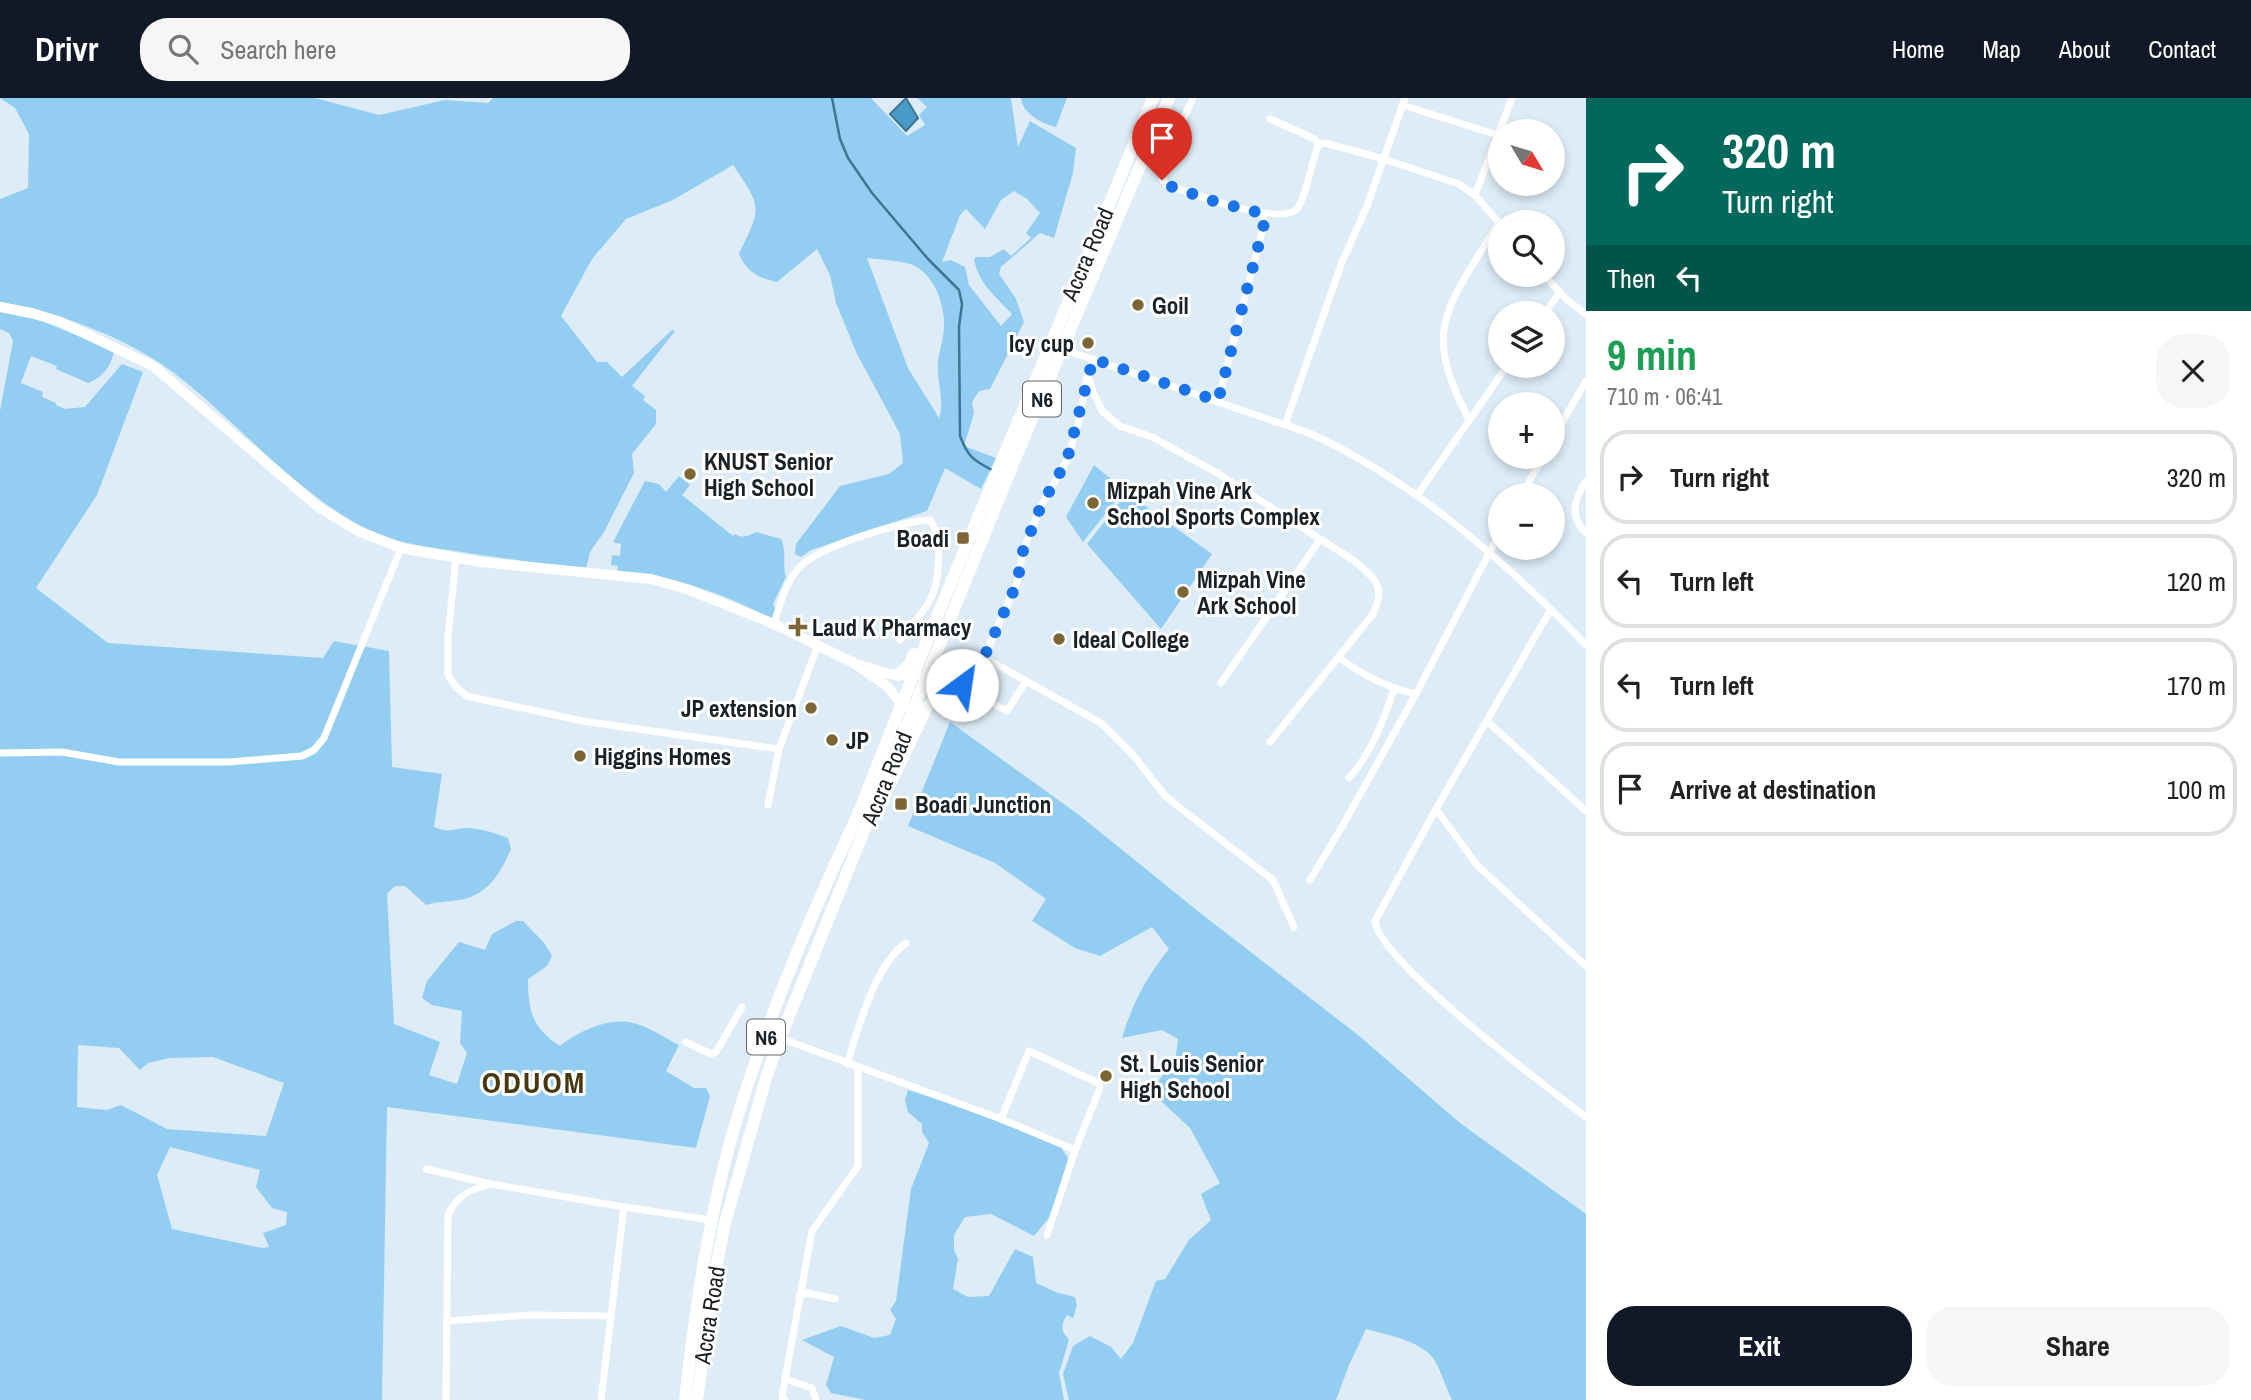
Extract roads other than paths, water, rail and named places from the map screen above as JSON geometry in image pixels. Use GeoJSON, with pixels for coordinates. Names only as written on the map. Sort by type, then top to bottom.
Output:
{"type":"FeatureCollection","features":[{"type":"Feature","properties":{"kind":"highway","name":"Accra Road"},"geometry":{"type":"LineString","coordinates":[[919,677],[945,596],[1153,98]]}},
{"type":"Feature","properties":{"kind":"highway","name":"Accra Road"},"geometry":{"type":"LineString","coordinates":[[685,1400],[693,1329],[711,1220],[754,1066],[830,874],[907,707],[1169,98]]}},
{"type":"Feature","properties":{"kind":"highway"},"geometry":{"type":"LineString","coordinates":[[898,675],[910,664],[935,608],[945,596]]}},
{"type":"Feature","properties":{"kind":"highway","name":"Accra Road"},"geometry":{"type":"LineString","coordinates":[[697,1400],[713,1283],[741,1165],[780,1038],[871,816],[907,707]]}},
{"type":"Feature","properties":{"kind":"highway"},"geometry":{"type":"LineString","coordinates":[[871,816],[897,772],[927,707]]}},
{"type":"Feature","properties":{"kind":"street"},"geometry":{"type":"LineString","coordinates":[[1193,98],[1180,125],[1162,180],[1167,185],[1264,214],[1289,213],[1296,211],[1319,144]]}},
{"type":"Feature","properties":{"kind":"street"},"geometry":{"type":"LineString","coordinates":[[1504,119],[1512,98]]}},
{"type":"Feature","properties":{"kind":"street"},"geometry":{"type":"LineString","coordinates":[[1285,425],[1342,262],[1367,206],[1404,102],[1488,131]]}},
{"type":"Feature","properties":{"kind":"street"},"geometry":{"type":"LineString","coordinates":[[1270,118],[1319,144]]}},
{"type":"Feature","properties":{"kind":"street"},"geometry":{"type":"LineString","coordinates":[[1319,144],[1325,143],[1384,159],[1459,184],[1475,195],[1488,210]]}},
{"type":"Feature","properties":{"kind":"street"},"geometry":{"type":"LineString","coordinates":[[1475,195],[1488,161]]}},
{"type":"Feature","properties":{"kind":"street"},"geometry":{"type":"LineString","coordinates":[[1218,401],[1264,224],[1264,214]]}},
{"type":"Feature","properties":{"kind":"street"},"geometry":{"type":"LineString","coordinates":[[1468,419],[1449,374],[1444,346],[1445,324],[1465,277],[1488,240]]}},
{"type":"Feature","properties":{"kind":"street"},"geometry":{"type":"LineString","coordinates":[[1555,287],[1586,314]]}},
{"type":"Feature","properties":{"kind":"street"},"geometry":{"type":"LineString","coordinates":[[1554,301],[1560,292]]}},
{"type":"Feature","properties":{"kind":"street"},"geometry":{"type":"LineString","coordinates":[[0,307],[61,322],[153,366],[320,508],[358,531],[401,548],[456,558],[651,579],[687,589],[774,624],[854,663],[888,687],[907,707],[927,707],[934,692],[933,686],[919,677],[898,675],[854,663]]}},
{"type":"Feature","properties":{"kind":"street"},"geometry":{"type":"LineString","coordinates":[[1062,349],[1218,401],[1348,451],[1418,494],[1488,552],[1416,694],[1310,880]]}},
{"type":"Feature","properties":{"kind":"street"},"geometry":{"type":"LineString","coordinates":[[1026,681],[1007,711],[963,688],[963,682],[975,659],[985,655],[1017,583],[1023,551],[1041,506],[1067,460],[1093,359]]}},
{"type":"Feature","properties":{"kind":"street"},"geometry":{"type":"LineString","coordinates":[[1087,376],[1104,412],[1119,426],[1152,437],[1209,468],[1319,541],[1356,562],[1374,578],[1380,589],[1379,601],[1373,614],[1270,743]]}},
{"type":"Feature","properties":{"kind":"street"},"geometry":{"type":"LineString","coordinates":[[1418,494],[1498,378]]}},
{"type":"Feature","properties":{"kind":"street"},"geometry":{"type":"LineString","coordinates":[[1565,417],[1586,381]]}},
{"type":"Feature","properties":{"kind":"street"},"geometry":{"type":"LineString","coordinates":[[1586,481],[1580,490],[1574,510],[1575,520],[1586,533]]}},
{"type":"Feature","properties":{"kind":"street"},"geometry":{"type":"LineString","coordinates":[[774,624],[787,585],[796,570],[805,562],[850,541],[907,523],[930,520],[935,527],[939,545],[936,583],[930,600],[900,640]]}},
{"type":"Feature","properties":{"kind":"street"},"geometry":{"type":"LineString","coordinates":[[1221,683],[1319,541]]}},
{"type":"Feature","properties":{"kind":"street"},"geometry":{"type":"LineString","coordinates":[[0,753],[62,752],[119,762],[229,762],[302,756],[314,750],[324,738],[401,548]]}},
{"type":"Feature","properties":{"kind":"street"},"geometry":{"type":"LineString","coordinates":[[456,558],[448,636],[448,675],[456,687],[467,696],[582,721],[779,749]]}},
{"type":"Feature","properties":{"kind":"street"},"geometry":{"type":"LineString","coordinates":[[1497,560],[1586,645]]}},
{"type":"Feature","properties":{"kind":"street"},"geometry":{"type":"LineString","coordinates":[[1551,609],[1375,920],[1377,930],[1408,967],[1451,1009],[1586,1117]]}},
{"type":"Feature","properties":{"kind":"street"},"geometry":{"type":"LineString","coordinates":[[768,805],[779,749],[818,645]]}},
{"type":"Feature","properties":{"kind":"street"},"geometry":{"type":"LineString","coordinates":[[985,655],[985,658],[1080,709],[1115,735],[1166,797],[1273,880],[1294,927]]}},
{"type":"Feature","properties":{"kind":"street"},"geometry":{"type":"LineString","coordinates":[[1338,657],[1366,677],[1394,689],[1416,694]]}},
{"type":"Feature","properties":{"kind":"street"},"geometry":{"type":"LineString","coordinates":[[1349,778],[1376,738],[1394,689]]}},
{"type":"Feature","properties":{"kind":"street"},"geometry":{"type":"LineString","coordinates":[[1488,722],[1586,811]]}},
{"type":"Feature","properties":{"kind":"street"},"geometry":{"type":"LineString","coordinates":[[1436,808],[1477,864],[1586,965]]}},
{"type":"Feature","properties":{"kind":"street"},"geometry":{"type":"LineString","coordinates":[[847,1064],[876,985],[891,957],[906,943]]}},
{"type":"Feature","properties":{"kind":"street"},"geometry":{"type":"LineString","coordinates":[[686,1042],[711,1054],[716,1052],[742,1007]]}},
{"type":"Feature","properties":{"kind":"street"},"geometry":{"type":"LineString","coordinates":[[780,1038],[1001,1119],[1073,1149],[1076,1147]]}},
{"type":"Feature","properties":{"kind":"street"},"geometry":{"type":"LineString","coordinates":[[1001,1119],[1027,1052],[1032,1051],[1098,1083],[1100,1088],[1076,1147],[1047,1236]]}},
{"type":"Feature","properties":{"kind":"street"},"geometry":{"type":"LineString","coordinates":[[785,1400],[782,1397],[812,1231],[858,1166],[858,1068]]}},
{"type":"Feature","properties":{"kind":"street"},"geometry":{"type":"LineString","coordinates":[[426,1169],[491,1184],[711,1220]]}},
{"type":"Feature","properties":{"kind":"street"},"geometry":{"type":"LineString","coordinates":[[446,1400],[448,1216],[451,1207],[461,1195],[491,1184]]}},
{"type":"Feature","properties":{"kind":"street"},"geometry":{"type":"LineString","coordinates":[[601,1400],[624,1207]]}},
{"type":"Feature","properties":{"kind":"street"},"geometry":{"type":"LineString","coordinates":[[799,1296],[807,1293],[835,1298]]}},
{"type":"Feature","properties":{"kind":"street"},"geometry":{"type":"LineString","coordinates":[[447,1321],[529,1315],[610,1316]]}},
{"type":"Feature","properties":{"kind":"street"},"geometry":{"type":"LineString","coordinates":[[785,1380],[812,1388],[816,1400]]}},
{"type":"Feature","properties":{"kind":"waterway"},"geometry":{"type":"LineString","coordinates":[[832,98],[840,139],[848,158],[872,193],[928,259],[959,290],[962,304],[959,327],[960,436],[972,457],[992,470]]}},
{"type":"Feature","properties":{"kind":"place","name":"Goil"},"geometry":{"type":"Point","coordinates":[1138,305]}},
{"type":"Feature","properties":{"kind":"place","name":"Icy cup"},"geometry":{"type":"Point","coordinates":[1088,343]}},
{"type":"Feature","properties":{"kind":"place","name":"KNUST Senior High School"},"geometry":{"type":"Point","coordinates":[690,474]}},
{"type":"Feature","properties":{"kind":"place","name":"Mizpah Vine Ark School Sports Complex"},"geometry":{"type":"Point","coordinates":[1093,503]}},
{"type":"Feature","properties":{"kind":"place","name":"Boadi"},"geometry":{"type":"Point","coordinates":[963,538]}},
{"type":"Feature","properties":{"kind":"place","name":"Mizpah Vine Ark School"},"geometry":{"type":"Point","coordinates":[1183,592]}},
{"type":"Feature","properties":{"kind":"place","name":"Laud K Pharmacy"},"geometry":{"type":"Point","coordinates":[798,627]}},
{"type":"Feature","properties":{"kind":"place","name":"Ideal College"},"geometry":{"type":"Point","coordinates":[1059,639]}},
{"type":"Feature","properties":{"kind":"place","name":"JP extension"},"geometry":{"type":"Point","coordinates":[811,708]}},
{"type":"Feature","properties":{"kind":"place","name":"JP"},"geometry":{"type":"Point","coordinates":[832,740]}},
{"type":"Feature","properties":{"kind":"place","name":"Higgins Homes"},"geometry":{"type":"Point","coordinates":[580,756]}},
{"type":"Feature","properties":{"kind":"place","name":"Boadi Junction"},"geometry":{"type":"Point","coordinates":[901,804]}},
{"type":"Feature","properties":{"kind":"place","name":"St. Louis Senior High School"},"geometry":{"type":"Point","coordinates":[1106,1076]}},
{"type":"Feature","properties":{"kind":"district","name":"ODUOM"},"geometry":{"type":"Point","coordinates":[534,1082]}}]}
